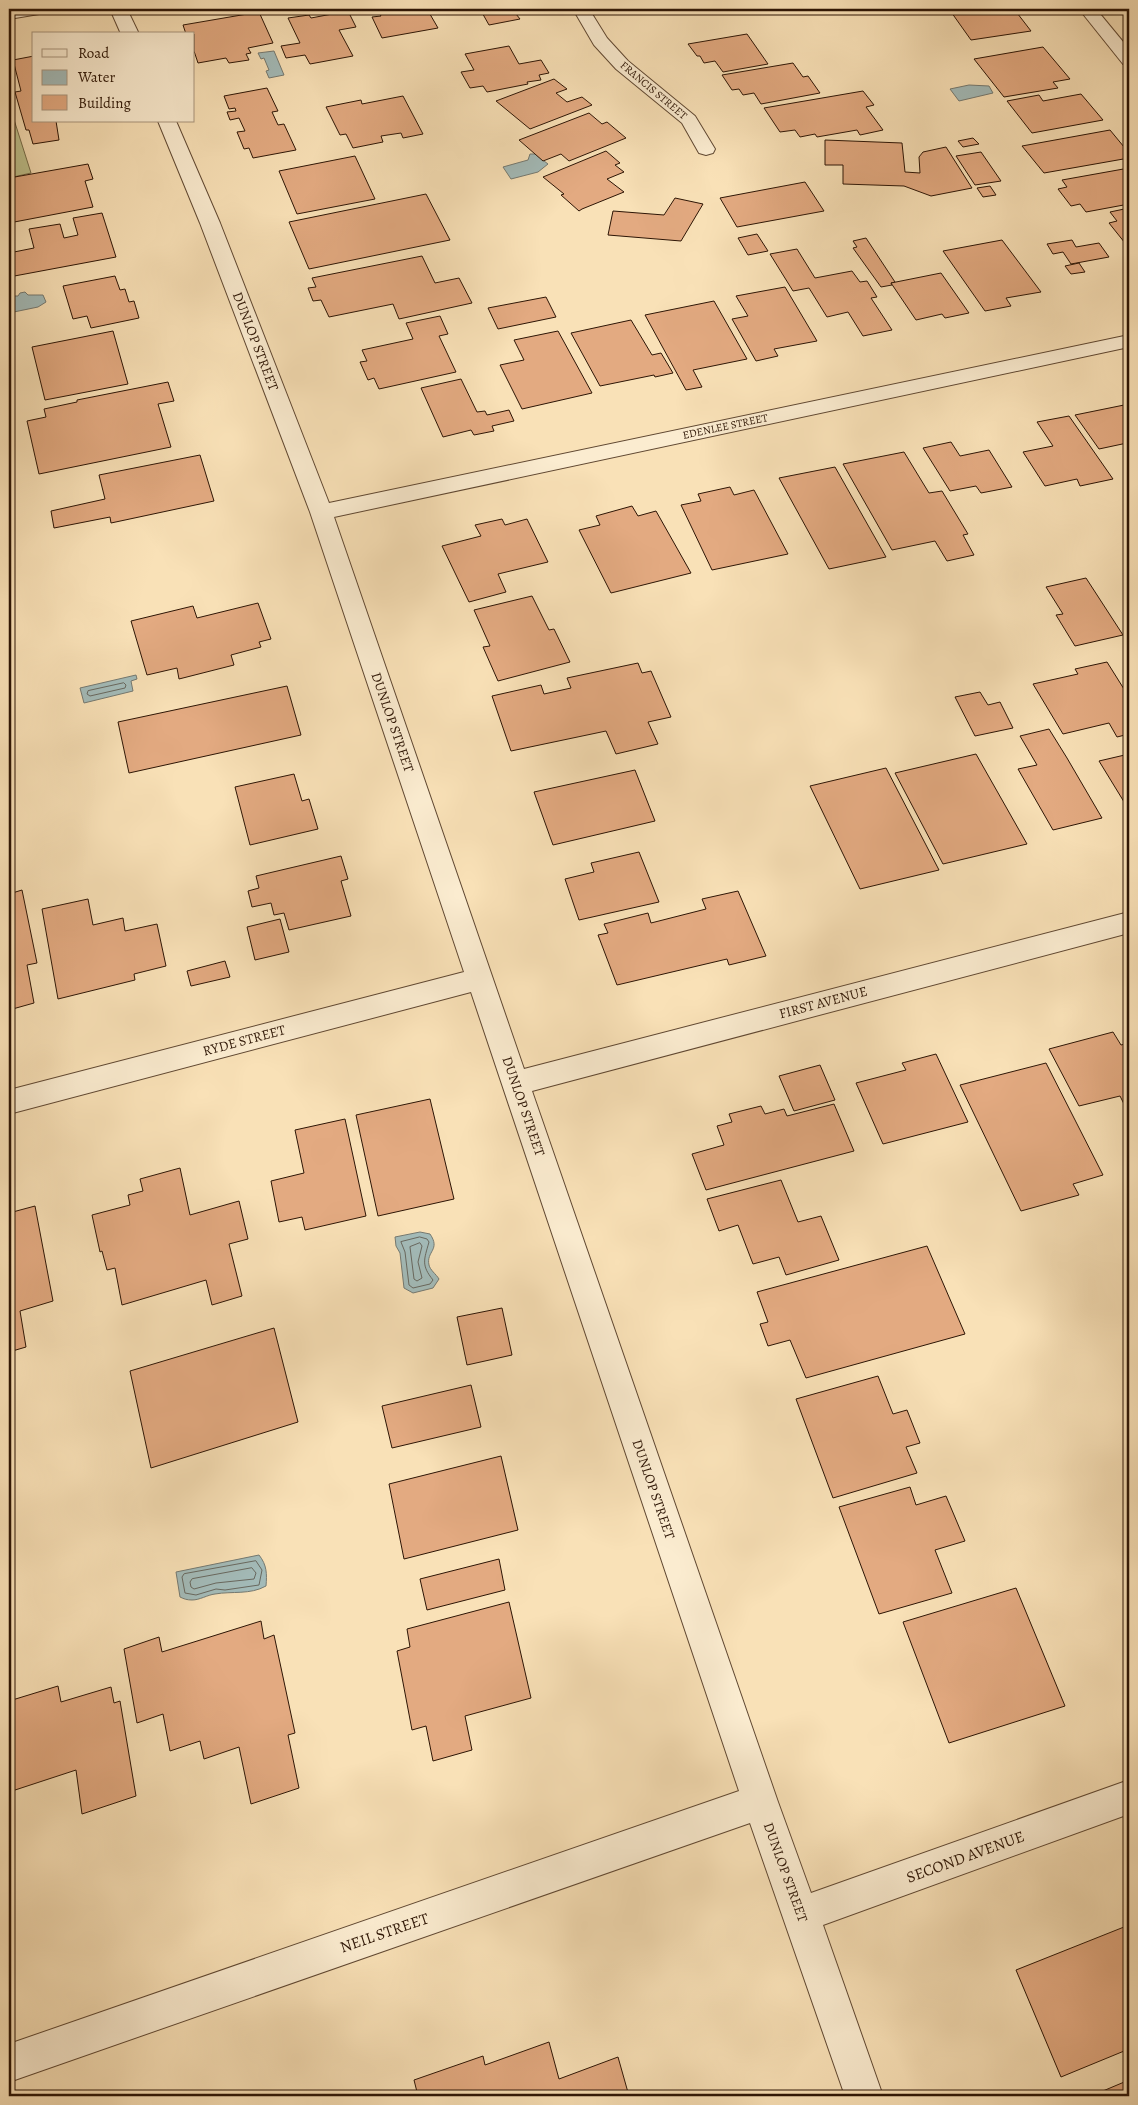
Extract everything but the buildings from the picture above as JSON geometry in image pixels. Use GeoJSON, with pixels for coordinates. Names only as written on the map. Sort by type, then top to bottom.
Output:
{"type":"FeatureCollection","features":[{"type":"Feature","properties":{"kind":"street"},"geometry":{"type":"LineString","coordinates":[[9,14],[39,9]]}},
{"type":"Feature","properties":{"kind":"street"},"geometry":{"type":"LineString","coordinates":[[119,9],[129,32]]}},
{"type":"Feature","properties":{"kind":"street","name":"FRANCIS STREET"},"geometry":{"type":"LineString","coordinates":[[581,9],[600,41],[622,65],[690,120],[706,149]]}},
{"type":"Feature","properties":{"kind":"street"},"geometry":{"type":"LineString","coordinates":[[1087,9],[1129,60]]}},
{"type":"Feature","properties":{"kind":"street","name":"DUNLOP STREET"},"geometry":{"type":"LineString","coordinates":[[167,122],[210,223],[321,512],[760,1802],[864,2096]]}},
{"type":"Feature","properties":{"kind":"street","name":"EDENLEE STREET"},"geometry":{"type":"LineString","coordinates":[[321,512],[1129,341]]}},
{"type":"Feature","properties":{"kind":"street","name":"FIRST AVENUE"},"geometry":{"type":"LineString","coordinates":[[516,1083],[1129,922]]}},
{"type":"Feature","properties":{"kind":"street","name":"RYDE STREET"},"geometry":{"type":"LineString","coordinates":[[9,1102],[480,978]]}},
{"type":"Feature","properties":{"kind":"street","name":"SECOND AVENUE"},"geometry":{"type":"LineString","coordinates":[[801,1915],[1129,1797]]}},
{"type":"Feature","properties":{"kind":"street","name":"NEIL STREET"},"geometry":{"type":"LineString","coordinates":[[9,2064],[715,1816],[760,1802]]}},
{"type":"Feature","properties":{"kind":"green space"},"geometry":{"type":"Polygon","coordinates":[[[9,104],[31,173],[9,178],[9,104]]]}},
{"type":"Feature","properties":{"kind":"water"},"geometry":{"type":"Polygon","coordinates":[[[274,51],[284,75],[269,78],[266,71],[269,70],[264,58],[261,59],[258,53],[274,51]]]}},
{"type":"Feature","properties":{"kind":"water"},"geometry":{"type":"Polygon","coordinates":[[[969,85],[989,86],[993,93],[959,101],[950,89],[969,85]]]}},
{"type":"Feature","properties":{"kind":"water"},"geometry":{"type":"Polygon","coordinates":[[[530,154],[535,154],[548,164],[538,172],[511,179],[503,167],[528,160],[530,154]]]}},
{"type":"Feature","properties":{"kind":"water"},"geometry":{"type":"Polygon","coordinates":[[[25,292],[28,295],[43,295],[46,302],[38,307],[9,313],[9,296],[18,296],[20,293],[25,292]]]}},
{"type":"Feature","properties":{"kind":"water"},"geometry":{"type":"Polygon","coordinates":[[[136,675],[137,679],[131,681],[133,691],[84,703],[80,688],[136,675]]]}},
{"type":"Feature","properties":{"kind":"water"},"geometry":{"type":"Polygon","coordinates":[[[420,1232],[430,1234],[433,1239],[434,1247],[429,1256],[429,1265],[439,1279],[433,1288],[413,1293],[404,1288],[400,1253],[396,1246],[395,1237],[420,1232]]]}},
{"type":"Feature","properties":{"kind":"water"},"geometry":{"type":"Polygon","coordinates":[[[259,1555],[264,1562],[266,1570],[266,1586],[254,1591],[221,1593],[195,1600],[187,1600],[180,1597],[176,1572],[259,1555]]]}}]}
